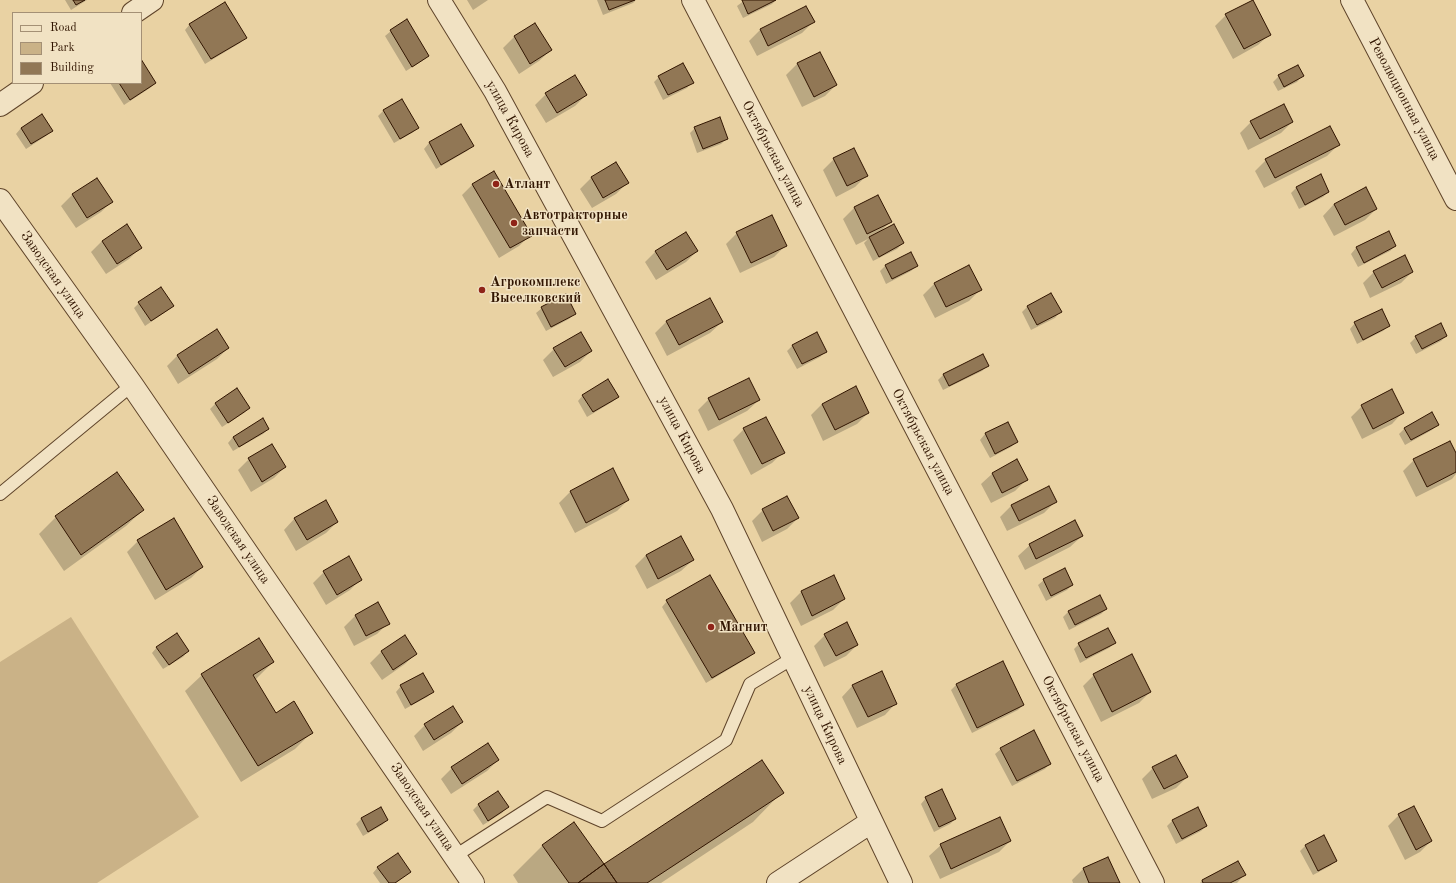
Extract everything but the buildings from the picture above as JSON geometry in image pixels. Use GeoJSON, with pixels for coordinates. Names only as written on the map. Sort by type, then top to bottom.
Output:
{"type":"FeatureCollection","features":[{"type":"Feature","properties":{"kind":"street"},"geometry":{"type":"LineString","coordinates":[[134,12],[152,0]]}},
{"type":"Feature","properties":{"kind":"street","name":"улица Кирова"},"geometry":{"type":"LineString","coordinates":[[439,0],[495,91],[715,495],[901,883]]}},
{"type":"Feature","properties":{"kind":"street","name":"Октябрьская улица"},"geometry":{"type":"LineString","coordinates":[[693,0],[1153,883]]}},
{"type":"Feature","properties":{"kind":"street","name":"Революционная улица"},"geometry":{"type":"LineString","coordinates":[[1352,0],[1456,199]]}},
{"type":"Feature","properties":{"kind":"street"},"geometry":{"type":"LineString","coordinates":[[0,105],[31,84]]}},
{"type":"Feature","properties":{"kind":"street","name":"Заводская улица"},"geometry":{"type":"LineString","coordinates":[[0,200],[132,385],[474,883]]}},
{"type":"Feature","properties":{"kind":"street"},"geometry":{"type":"LineString","coordinates":[[778,883],[871,822]]}},
{"type":"Feature","properties":{"kind":"lane"},"geometry":{"type":"LineString","coordinates":[[0,494],[132,385]]}},
{"type":"Feature","properties":{"kind":"lane"},"geometry":{"type":"LineString","coordinates":[[455,856],[547,797],[602,821],[726,740],[750,684],[793,658]]}},
{"type":"Feature","properties":{"kind":"green space"},"geometry":{"type":"Polygon","coordinates":[[[71,617],[199,817],[97,883],[0,883],[0,662],[71,617]]]}},
{"type":"Feature","properties":{"kind":"place","name":"Атлант"},"geometry":{"type":"Point","coordinates":[496,184]}},
{"type":"Feature","properties":{"kind":"place","name":"Автотракторные запчасти"},"geometry":{"type":"Point","coordinates":[514,223]}},
{"type":"Feature","properties":{"kind":"place","name":"Агрокомплекс Выселковский"},"geometry":{"type":"Point","coordinates":[482,290]}},
{"type":"Feature","properties":{"kind":"place","name":"Магнит"},"geometry":{"type":"Point","coordinates":[711,627]}}]}
